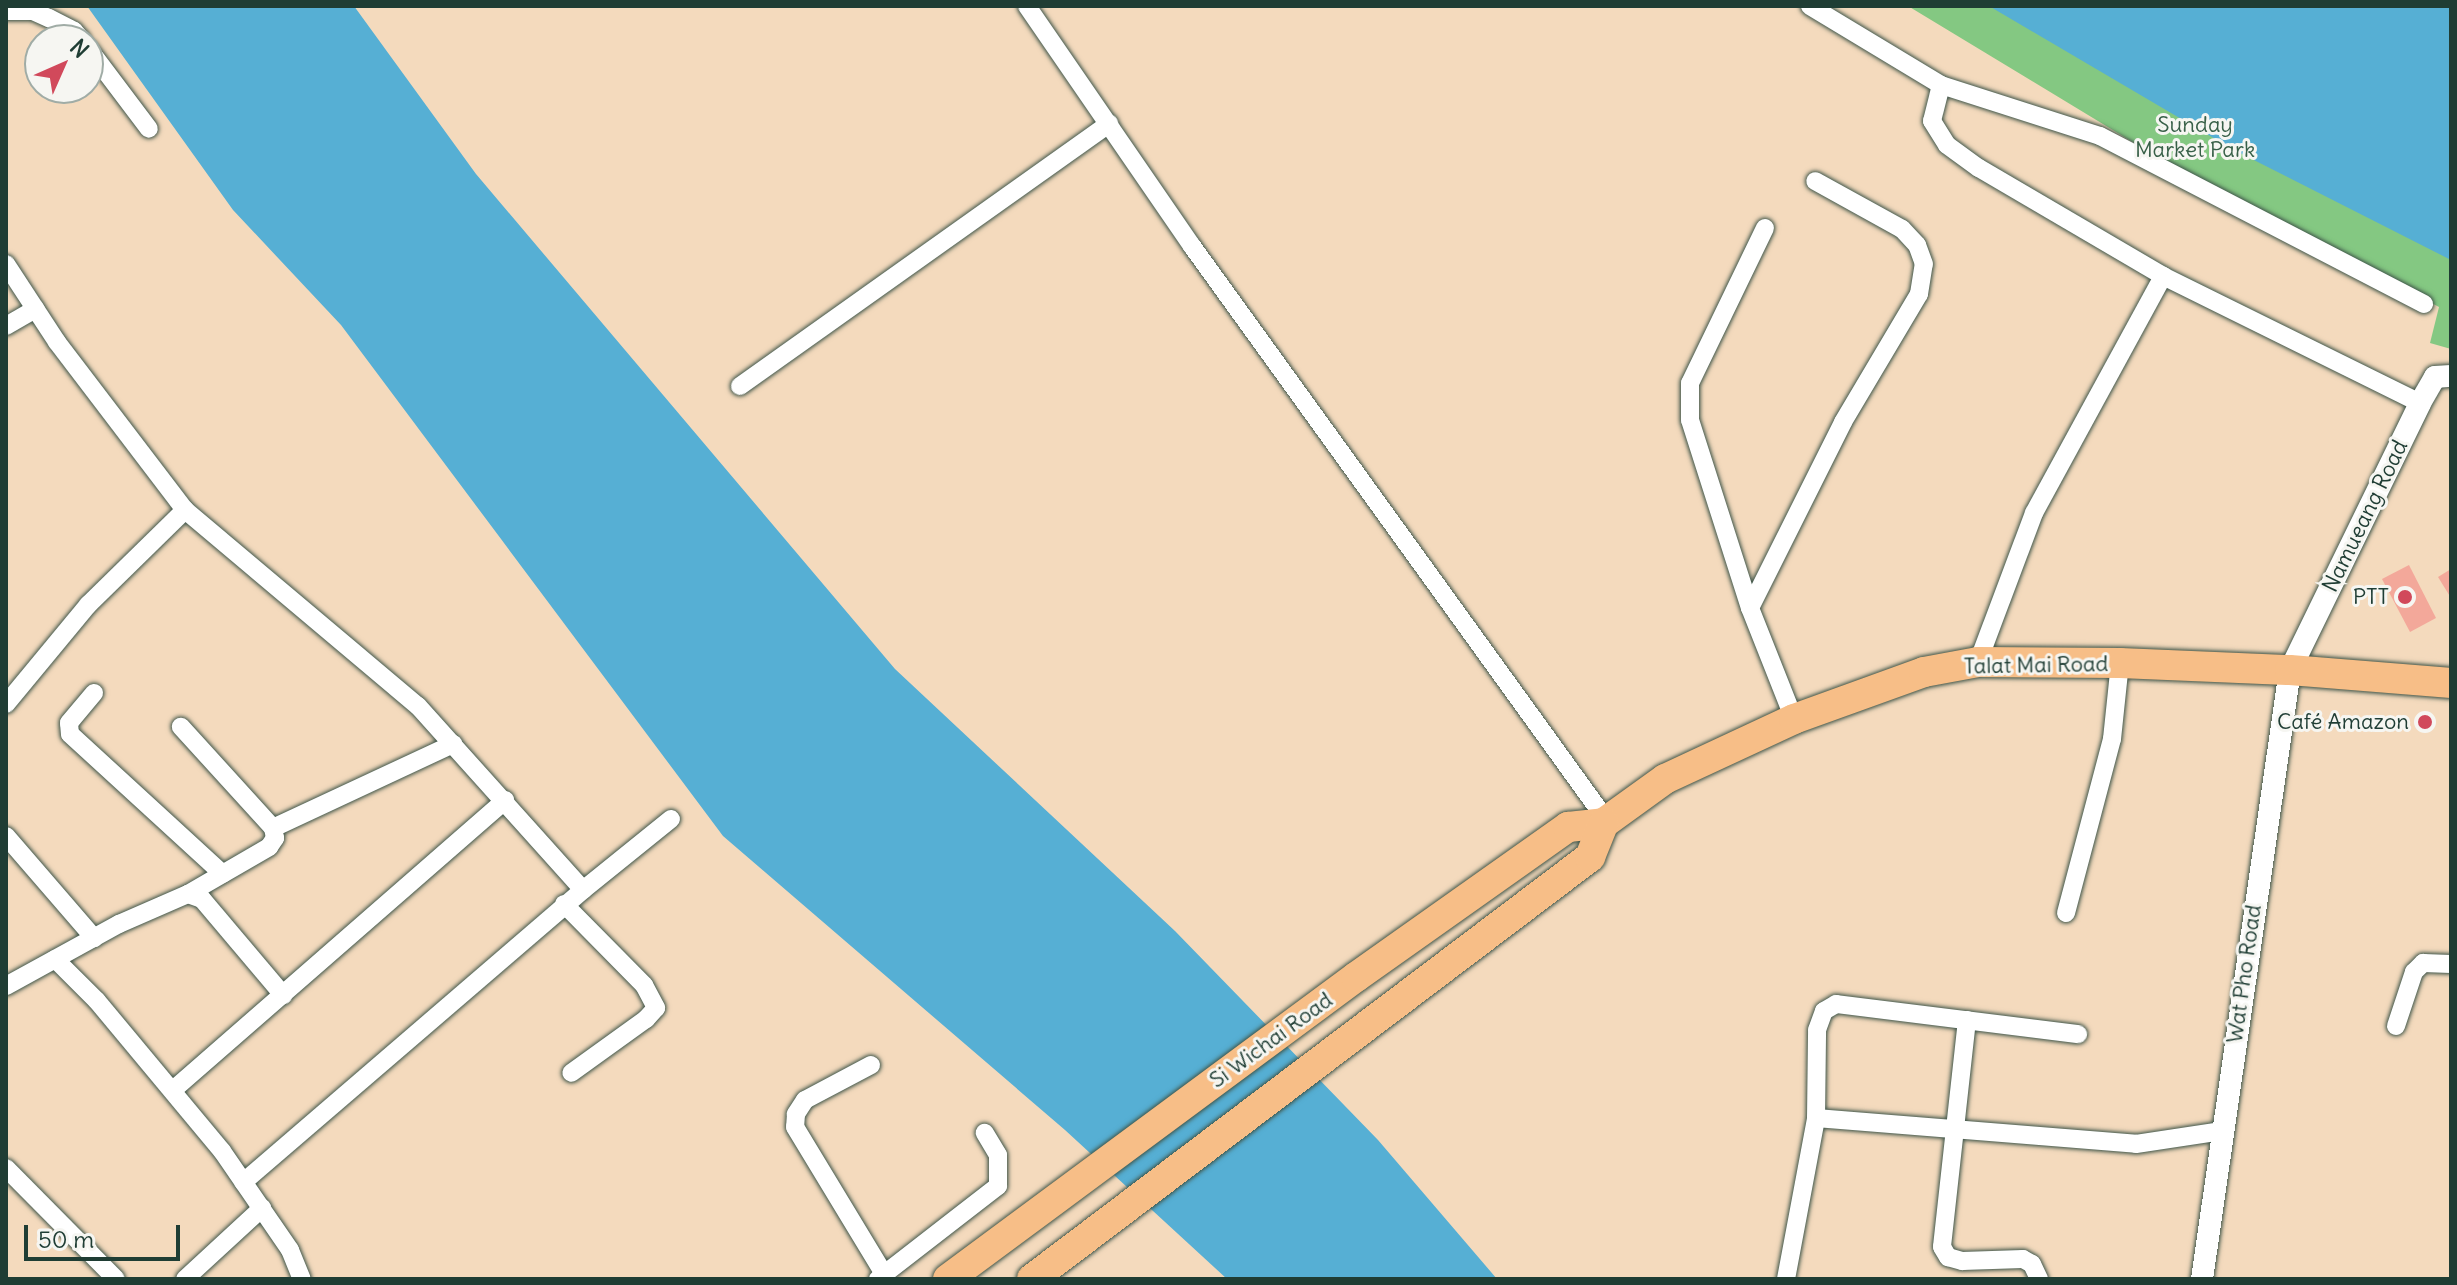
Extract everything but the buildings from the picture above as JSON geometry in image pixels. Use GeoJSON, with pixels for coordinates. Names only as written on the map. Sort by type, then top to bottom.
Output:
{"type":"FeatureCollection","features":[{"type":"Feature","properties":{"kind":"main road","name":"Talat Mai Road"},"geometry":{"type":"LineString","coordinates":[[1606,822],[1665,779],[1794,719],[1924,672],[1978,662],[2120,663],[2290,670],[2451,683]]}},
{"type":"Feature","properties":{"kind":"main road","name":"Si Wichai Road"},"geometry":{"type":"LineString","coordinates":[[948,1279],[1356,977],[1568,827],[1606,822]]}},
{"type":"Feature","properties":{"kind":"main road","name":"Si Wichai Road"},"geometry":{"type":"LineString","coordinates":[[1042,1276],[1377,1015],[1590,857],[1606,822]]}},
{"type":"Feature","properties":{"kind":"street"},"geometry":{"type":"LineString","coordinates":[[1027,6],[1192,246],[1606,822]]}},
{"type":"Feature","properties":{"kind":"street"},"geometry":{"type":"LineString","coordinates":[[1810,6],[1941,85],[2100,136],[2424,304]]}},
{"type":"Feature","properties":{"kind":"street"},"geometry":{"type":"LineString","coordinates":[[6,11],[33,11],[61,24]]}},
{"type":"Feature","properties":{"kind":"street"},"geometry":{"type":"LineString","coordinates":[[104,69],[149,129]]}},
{"type":"Feature","properties":{"kind":"street"},"geometry":{"type":"LineString","coordinates":[[1941,85],[1932,121],[1947,145],[2091,236],[2163,276],[2420,403]]}},
{"type":"Feature","properties":{"kind":"street"},"geometry":{"type":"LineString","coordinates":[[740,386],[1109,124]]}},
{"type":"Feature","properties":{"kind":"street"},"geometry":{"type":"LineString","coordinates":[[1750,608],[1843,422],[1919,294],[1924,264],[1917,245],[1902,229],[1815,181]]}},
{"type":"Feature","properties":{"kind":"street"},"geometry":{"type":"LineString","coordinates":[[1765,228],[1690,383],[1690,420],[1750,608],[1794,719]]}},
{"type":"Feature","properties":{"kind":"street"},"geometry":{"type":"LineString","coordinates":[[6,264],[35,309],[185,510],[418,706],[583,890]]}},
{"type":"Feature","properties":{"kind":"street"},"geometry":{"type":"LineString","coordinates":[[1978,662],[2034,513],[2163,276]]}},
{"type":"Feature","properties":{"kind":"street"},"geometry":{"type":"LineString","coordinates":[[6,326],[35,309]]}},
{"type":"Feature","properties":{"kind":"street","name":"Namueang Road"},"geometry":{"type":"LineString","coordinates":[[2290,670],[2420,403],[2435,377],[2451,376]]}},
{"type":"Feature","properties":{"kind":"street"},"geometry":{"type":"LineString","coordinates":[[6,704],[88,605],[185,510]]}},
{"type":"Feature","properties":{"kind":"street"},"geometry":{"type":"LineString","coordinates":[[2066,913],[2112,739],[2120,663]]}},
{"type":"Feature","properties":{"kind":"street","name":"Wat Pho Road"},"geometry":{"type":"LineString","coordinates":[[2202,1279],[2290,670]]}},
{"type":"Feature","properties":{"kind":"street"},"geometry":{"type":"LineString","coordinates":[[94,693],[69,723],[70,734],[223,874]]}},
{"type":"Feature","properties":{"kind":"street"},"geometry":{"type":"LineString","coordinates":[[6,986],[94,938],[188,894],[269,847],[275,838],[273,828],[181,727]]}},
{"type":"Feature","properties":{"kind":"street"},"geometry":{"type":"LineString","coordinates":[[273,828],[453,744]]}},
{"type":"Feature","properties":{"kind":"street"},"geometry":{"type":"LineString","coordinates":[[173,1090],[505,800]]}},
{"type":"Feature","properties":{"kind":"street"},"geometry":{"type":"LineString","coordinates":[[243,1182],[564,904],[671,819]]}},
{"type":"Feature","properties":{"kind":"street"},"geometry":{"type":"LineString","coordinates":[[6,836],[94,938]]}},
{"type":"Feature","properties":{"kind":"street"},"geometry":{"type":"LineString","coordinates":[[188,894],[202,899],[283,995]]}},
{"type":"Feature","properties":{"kind":"street"},"geometry":{"type":"LineString","coordinates":[[564,904],[644,985],[656,1008],[646,1019],[571,1073]]}},
{"type":"Feature","properties":{"kind":"street"},"geometry":{"type":"LineString","coordinates":[[55,959],[97,1001],[173,1090],[262,1208],[290,1250],[302,1279]]}},
{"type":"Feature","properties":{"kind":"street"},"geometry":{"type":"LineString","coordinates":[[2396,1026],[2414,972],[2423,963],[2451,964]]}},
{"type":"Feature","properties":{"kind":"street"},"geometry":{"type":"LineString","coordinates":[[1786,1279],[1816,1118],[1817,1030],[1824,1011],[1836,1004],[2078,1034]]}},
{"type":"Feature","properties":{"kind":"street"},"geometry":{"type":"LineString","coordinates":[[1967,1020],[1941,1233],[1942,1247],[1948,1257],[1962,1261],[2023,1259],[2032,1264],[2039,1279]]}},
{"type":"Feature","properties":{"kind":"street"},"geometry":{"type":"LineString","coordinates":[[871,1065],[805,1100],[796,1114],[795,1127],[881,1277],[998,1186],[998,1155],[985,1133]]}},
{"type":"Feature","properties":{"kind":"street"},"geometry":{"type":"LineString","coordinates":[[1816,1118],[2136,1144],[2222,1131]]}},
{"type":"Feature","properties":{"kind":"street"},"geometry":{"type":"LineString","coordinates":[[6,1168],[116,1279]]}},
{"type":"Feature","properties":{"kind":"street"},"geometry":{"type":"LineString","coordinates":[[185,1279],[262,1208]]}},
{"type":"Feature","properties":{"kind":"green space","name":"Sunday Market Park"},"geometry":{"type":"Polygon","coordinates":[[[1908,6],[2026,6],[2451,237],[2451,349],[2430,343],[2439,307],[2154,155],[1908,6]]]}},
{"type":"Feature","properties":{"kind":"water"},"geometry":{"type":"Polygon","coordinates":[[[87,6],[354,6],[476,174],[895,669],[1175,931],[1378,1140],[1497,1279],[1227,1279],[1065,1130],[723,836],[341,325],[233,210],[104,30],[104,24],[100,24],[87,6]]]}},
{"type":"Feature","properties":{"kind":"water"},"geometry":{"type":"Polygon","coordinates":[[[1989,6],[2451,6],[2451,260],[2234,150],[1989,6]]]}},
{"type":"Feature","properties":{"kind":"place","name":"PTT"},"geometry":{"type":"Point","coordinates":[2405,597]}},
{"type":"Feature","properties":{"kind":"place","name":"Café Amazon"},"geometry":{"type":"Point","coordinates":[2425,722]}}]}
